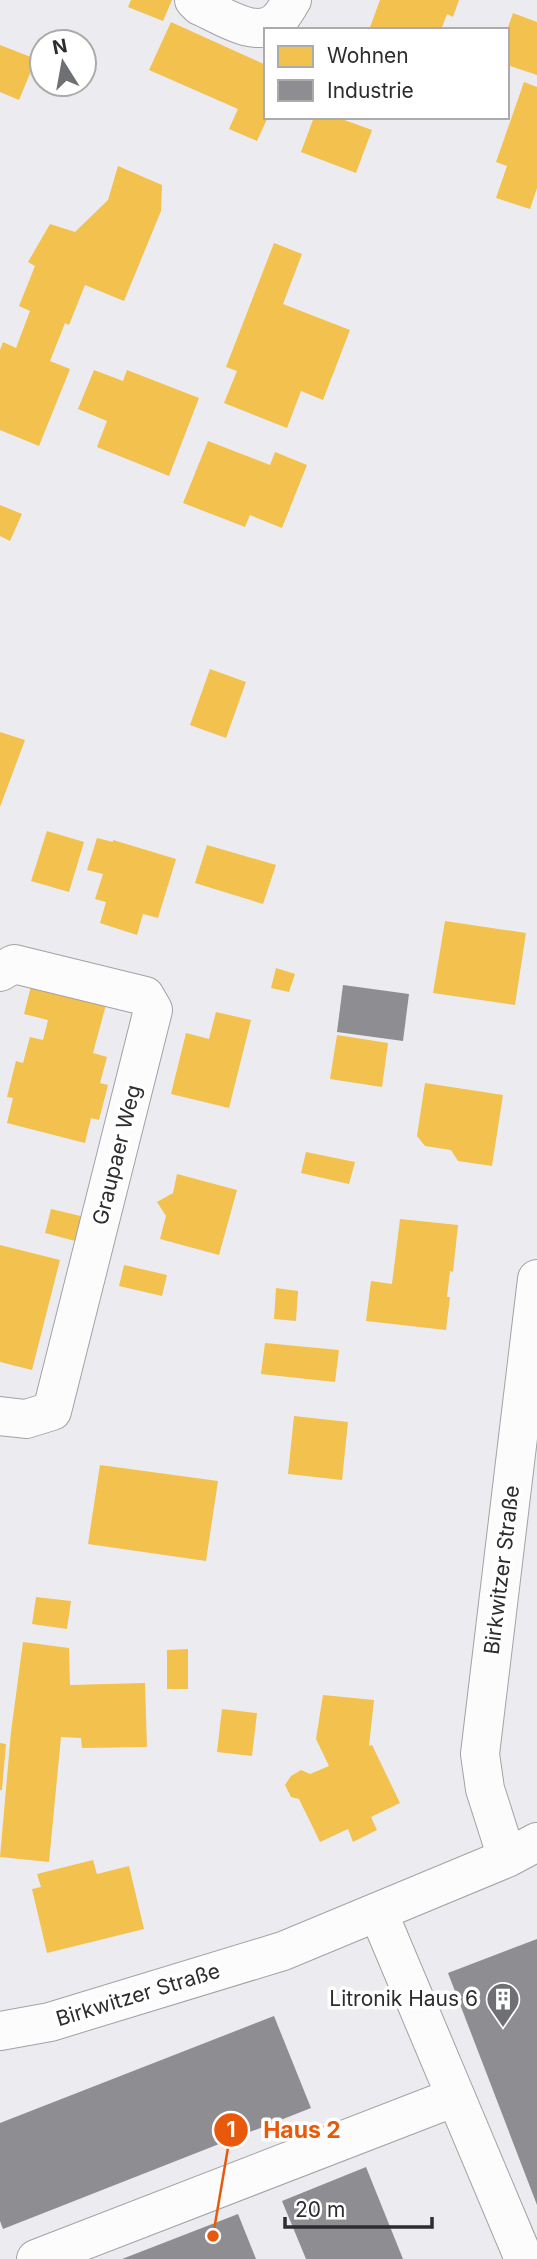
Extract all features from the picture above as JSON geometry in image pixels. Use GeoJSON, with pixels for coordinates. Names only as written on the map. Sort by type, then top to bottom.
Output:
{"type":"FeatureCollection","features":[{"type":"Feature","properties":{"kind":"street"},"geometry":{"type":"LineString","coordinates":[[194,0],[200,6],[251,28],[264,29]]}},
{"type":"Feature","properties":{"kind":"street"},"geometry":{"type":"LineString","coordinates":[[268,28],[278,21],[292,0]]}},
{"type":"Feature","properties":{"kind":"street","name":"Graupaer Weg"},"geometry":{"type":"LineString","coordinates":[[0,972],[14,964],[145,996],[153,1010],[52,1411],[26,1419],[0,1416]]}},
{"type":"Feature","properties":{"kind":"street","name":"Birkwitzer Straße"},"geometry":{"type":"LineString","coordinates":[[0,2032],[50,2022],[258,1959],[378,1912],[522,1850],[485,1789],[480,1754],[537,1279]]}},
{"type":"Feature","properties":{"kind":"street"},"geometry":{"type":"LineString","coordinates":[[378,1912],[524,2259]]}},
{"type":"Feature","properties":{"kind":"street"},"geometry":{"type":"LineString","coordinates":[[36,2259],[398,2134],[455,2097]]}},
{"type":"Feature","properties":{"kind":"building: Wohnen"},"geometry":{"type":"Polygon","coordinates":[[[131,0],[172,0],[163,21],[128,7],[131,0]]]}},
{"type":"Feature","properties":{"kind":"building: Wohnen"},"geometry":{"type":"Polygon","coordinates":[[[380,0],[459,0],[453,17],[447,14],[442,28],[370,28],[380,0]]]}},
{"type":"Feature","properties":{"kind":"building: Wohnen"},"geometry":{"type":"Polygon","coordinates":[[[513,13],[537,22],[537,75],[509,66],[508,28],[513,13]]]}},
{"type":"Feature","properties":{"kind":"building: Wohnen"},"geometry":{"type":"Polygon","coordinates":[[[171,22],[264,64],[264,119],[267,119],[257,141],[229,129],[238,109],[149,70],[171,22]]]}},
{"type":"Feature","properties":{"kind":"building: Wohnen"},"geometry":{"type":"Polygon","coordinates":[[[0,45],[28,56],[28,78],[19,100],[0,92],[0,45]]]}},
{"type":"Feature","properties":{"kind":"building: Wohnen"},"geometry":{"type":"Polygon","coordinates":[[[524,82],[537,87],[537,188],[530,209],[496,198],[507,166],[496,162],[524,82]]]}},
{"type":"Feature","properties":{"kind":"building: Wohnen"},"geometry":{"type":"Polygon","coordinates":[[[313,119],[342,119],[372,130],[356,173],[301,152],[313,119]]]}},
{"type":"Feature","properties":{"kind":"building: Wohnen"},"geometry":{"type":"Polygon","coordinates":[[[118,166],[162,185],[161,211],[124,301],[85,285],[69,325],[65,323],[50,361],[70,369],[39,446],[0,430],[0,350],[3,342],[16,348],[30,311],[19,306],[35,266],[28,262],[50,224],[75,232],[108,200],[118,166]]]}},
{"type":"Feature","properties":{"kind":"building: Wohnen"},"geometry":{"type":"Polygon","coordinates":[[[274,243],[302,254],[283,304],[350,330],[323,400],[301,391],[287,428],[224,403],[237,371],[226,367],[274,243]]]}},
{"type":"Feature","properties":{"kind":"building: Wohnen"},"geometry":{"type":"Polygon","coordinates":[[[94,370],[123,381],[127,370],[199,398],[169,476],[97,447],[107,421],[78,409],[94,370]]]}},
{"type":"Feature","properties":{"kind":"building: Wohnen"},"geometry":{"type":"Polygon","coordinates":[[[208,441],[270,465],[275,452],[307,465],[282,528],[250,515],[245,527],[183,503],[208,441]]]}},
{"type":"Feature","properties":{"kind":"building: Wohnen"},"geometry":{"type":"Polygon","coordinates":[[[0,505],[22,514],[10,541],[0,536],[0,505]]]}},
{"type":"Feature","properties":{"kind":"building: Wohnen"},"geometry":{"type":"Polygon","coordinates":[[[210,669],[246,682],[226,738],[190,725],[210,669]]]}},
{"type":"Feature","properties":{"kind":"building: Wohnen"},"geometry":{"type":"Polygon","coordinates":[[[0,732],[25,740],[0,807],[0,732]]]}},
{"type":"Feature","properties":{"kind":"building: Wohnen"},"geometry":{"type":"Polygon","coordinates":[[[47,831],[84,842],[69,892],[31,881],[47,831]]]}},
{"type":"Feature","properties":{"kind":"building: Wohnen"},"geometry":{"type":"Polygon","coordinates":[[[97,838],[113,840],[176,859],[158,918],[143,914],[137,935],[100,923],[106,902],[95,899],[103,874],[87,870],[97,838]]]}},
{"type":"Feature","properties":{"kind":"building: Wohnen"},"geometry":{"type":"Polygon","coordinates":[[[207,845],[276,865],[263,904],[195,883],[207,845]]]}},
{"type":"Feature","properties":{"kind":"building: Wohnen"},"geometry":{"type":"Polygon","coordinates":[[[445,921],[526,933],[515,1005],[433,993],[445,921]]]}},
{"type":"Feature","properties":{"kind":"building: Wohnen"},"geometry":{"type":"Polygon","coordinates":[[[276,968],[295,974],[289,992],[271,988],[276,968]]]}},
{"type":"Feature","properties":{"kind":"building: Wohnen"},"geometry":{"type":"Polygon","coordinates":[[[32,982],[107,1001],[93,1053],[107,1057],[100,1083],[108,1085],[99,1120],[91,1118],[85,1143],[7,1123],[13,1098],[7,1097],[16,1061],[23,1063],[30,1037],[43,1040],[48,1020],[24,1014],[32,982]]]}},
{"type":"Feature","properties":{"kind":"building: Wohnen"},"geometry":{"type":"Polygon","coordinates":[[[216,1012],[251,1020],[229,1108],[171,1094],[186,1033],[209,1039],[216,1012]]]}},
{"type":"Feature","properties":{"kind":"building: Wohnen"},"geometry":{"type":"Polygon","coordinates":[[[337,1035],[388,1043],[382,1087],[330,1079],[337,1035]]]}},
{"type":"Feature","properties":{"kind":"building: Wohnen"},"geometry":{"type":"Polygon","coordinates":[[[425,1083],[503,1095],[492,1166],[458,1161],[451,1150],[425,1146],[417,1136],[425,1083]]]}},
{"type":"Feature","properties":{"kind":"building: Wohnen"},"geometry":{"type":"Polygon","coordinates":[[[306,1152],[355,1162],[349,1184],[301,1173],[306,1152]]]}},
{"type":"Feature","properties":{"kind":"building: Wohnen"},"geometry":{"type":"Polygon","coordinates":[[[177,1174],[237,1190],[219,1255],[160,1239],[166,1216],[157,1202],[173,1193],[177,1174]]]}},
{"type":"Feature","properties":{"kind":"building: Wohnen"},"geometry":{"type":"Polygon","coordinates":[[[51,1209],[89,1218],[83,1243],[45,1233],[51,1209]]]}},
{"type":"Feature","properties":{"kind":"building: Wohnen"},"geometry":{"type":"Polygon","coordinates":[[[400,1219],[458,1225],[453,1272],[450,1271],[447,1297],[450,1297],[446,1330],[366,1321],[371,1281],[392,1284],[400,1219]]]}},
{"type":"Feature","properties":{"kind":"building: Wohnen"},"geometry":{"type":"Polygon","coordinates":[[[0,1245],[60,1260],[32,1370],[0,1362],[0,1245]]]}},
{"type":"Feature","properties":{"kind":"building: Wohnen"},"geometry":{"type":"Polygon","coordinates":[[[124,1265],[167,1275],[162,1296],[119,1286],[124,1265]]]}},
{"type":"Feature","properties":{"kind":"building: Wohnen"},"geometry":{"type":"Polygon","coordinates":[[[276,1288],[298,1291],[296,1321],[274,1319],[276,1288]]]}},
{"type":"Feature","properties":{"kind":"building: Wohnen"},"geometry":{"type":"Polygon","coordinates":[[[265,1343],[339,1350],[335,1382],[261,1374],[265,1343]]]}},
{"type":"Feature","properties":{"kind":"building: Wohnen"},"geometry":{"type":"Polygon","coordinates":[[[294,1416],[348,1422],[342,1480],[288,1474],[294,1416]]]}},
{"type":"Feature","properties":{"kind":"building: Wohnen"},"geometry":{"type":"Polygon","coordinates":[[[100,1465],[218,1481],[206,1561],[88,1544],[100,1465]]]}},
{"type":"Feature","properties":{"kind":"building: Wohnen"},"geometry":{"type":"Polygon","coordinates":[[[36,1597],[71,1601],[67,1629],[32,1624],[36,1597]]]}},
{"type":"Feature","properties":{"kind":"building: Wohnen"},"geometry":{"type":"Polygon","coordinates":[[[23,1642],[69,1648],[70,1685],[145,1683],[147,1747],[82,1748],[81,1738],[61,1737],[49,1862],[0,1857],[11,1732],[23,1642]]]}},
{"type":"Feature","properties":{"kind":"building: Wohnen"},"geometry":{"type":"Polygon","coordinates":[[[188,1649],[188,1689],[167,1689],[167,1650],[188,1649]]]}},
{"type":"Feature","properties":{"kind":"building: Wohnen"},"geometry":{"type":"Polygon","coordinates":[[[323,1695],[374,1700],[369,1746],[372,1745],[400,1803],[371,1817],[377,1830],[353,1842],[348,1829],[320,1842],[299,1799],[291,1797],[285,1785],[291,1776],[301,1770],[310,1774],[329,1766],[316,1739],[323,1695]]]}},
{"type":"Feature","properties":{"kind":"building: Wohnen"},"geometry":{"type":"Polygon","coordinates":[[[222,1709],[257,1713],[252,1756],[217,1752],[222,1709]]]}},
{"type":"Feature","properties":{"kind":"building: Wohnen"},"geometry":{"type":"Polygon","coordinates":[[[0,1743],[6,1744],[2,1790],[0,1790],[0,1743]]]}},
{"type":"Feature","properties":{"kind":"building: Wohnen"},"geometry":{"type":"Polygon","coordinates":[[[93,1860],[97,1874],[129,1866],[144,1929],[47,1953],[32,1889],[41,1887],[37,1874],[93,1860]]]}},
{"type":"Feature","properties":{"kind":"building: Industrie"},"geometry":{"type":"Polygon","coordinates":[[[343,985],[409,994],[403,1041],[337,1032],[343,985]]]}},
{"type":"Feature","properties":{"kind":"building: Industrie","name":"Litronik Haus 6"},"geometry":{"type":"Polygon","coordinates":[[[537,1939],[537,2205],[448,1973],[537,1939]]]}},
{"type":"Feature","properties":{"kind":"building: Industrie"},"geometry":{"type":"Polygon","coordinates":[[[274,2016],[311,2108],[3,2229],[0,2221],[0,2123],[274,2016]]]}},
{"type":"Feature","properties":{"kind":"building: Industrie"},"geometry":{"type":"Polygon","coordinates":[[[366,2167],[403,2259],[306,2259],[282,2201],[366,2167]]]}},
{"type":"Feature","properties":{"kind":"building: Industrie"},"geometry":{"type":"Polygon","coordinates":[[[238,2214],[256,2259],[122,2259],[238,2214]]]}},
{"type":"Feature","properties":{"kind":"place","name":"Litronik Haus 6"},"geometry":{"type":"Point","coordinates":[503,2029]}},
{"type":"Feature","properties":{"kind":"place","name":"Haus 2"},"geometry":{"type":"Point","coordinates":[213,2236]}}]}
